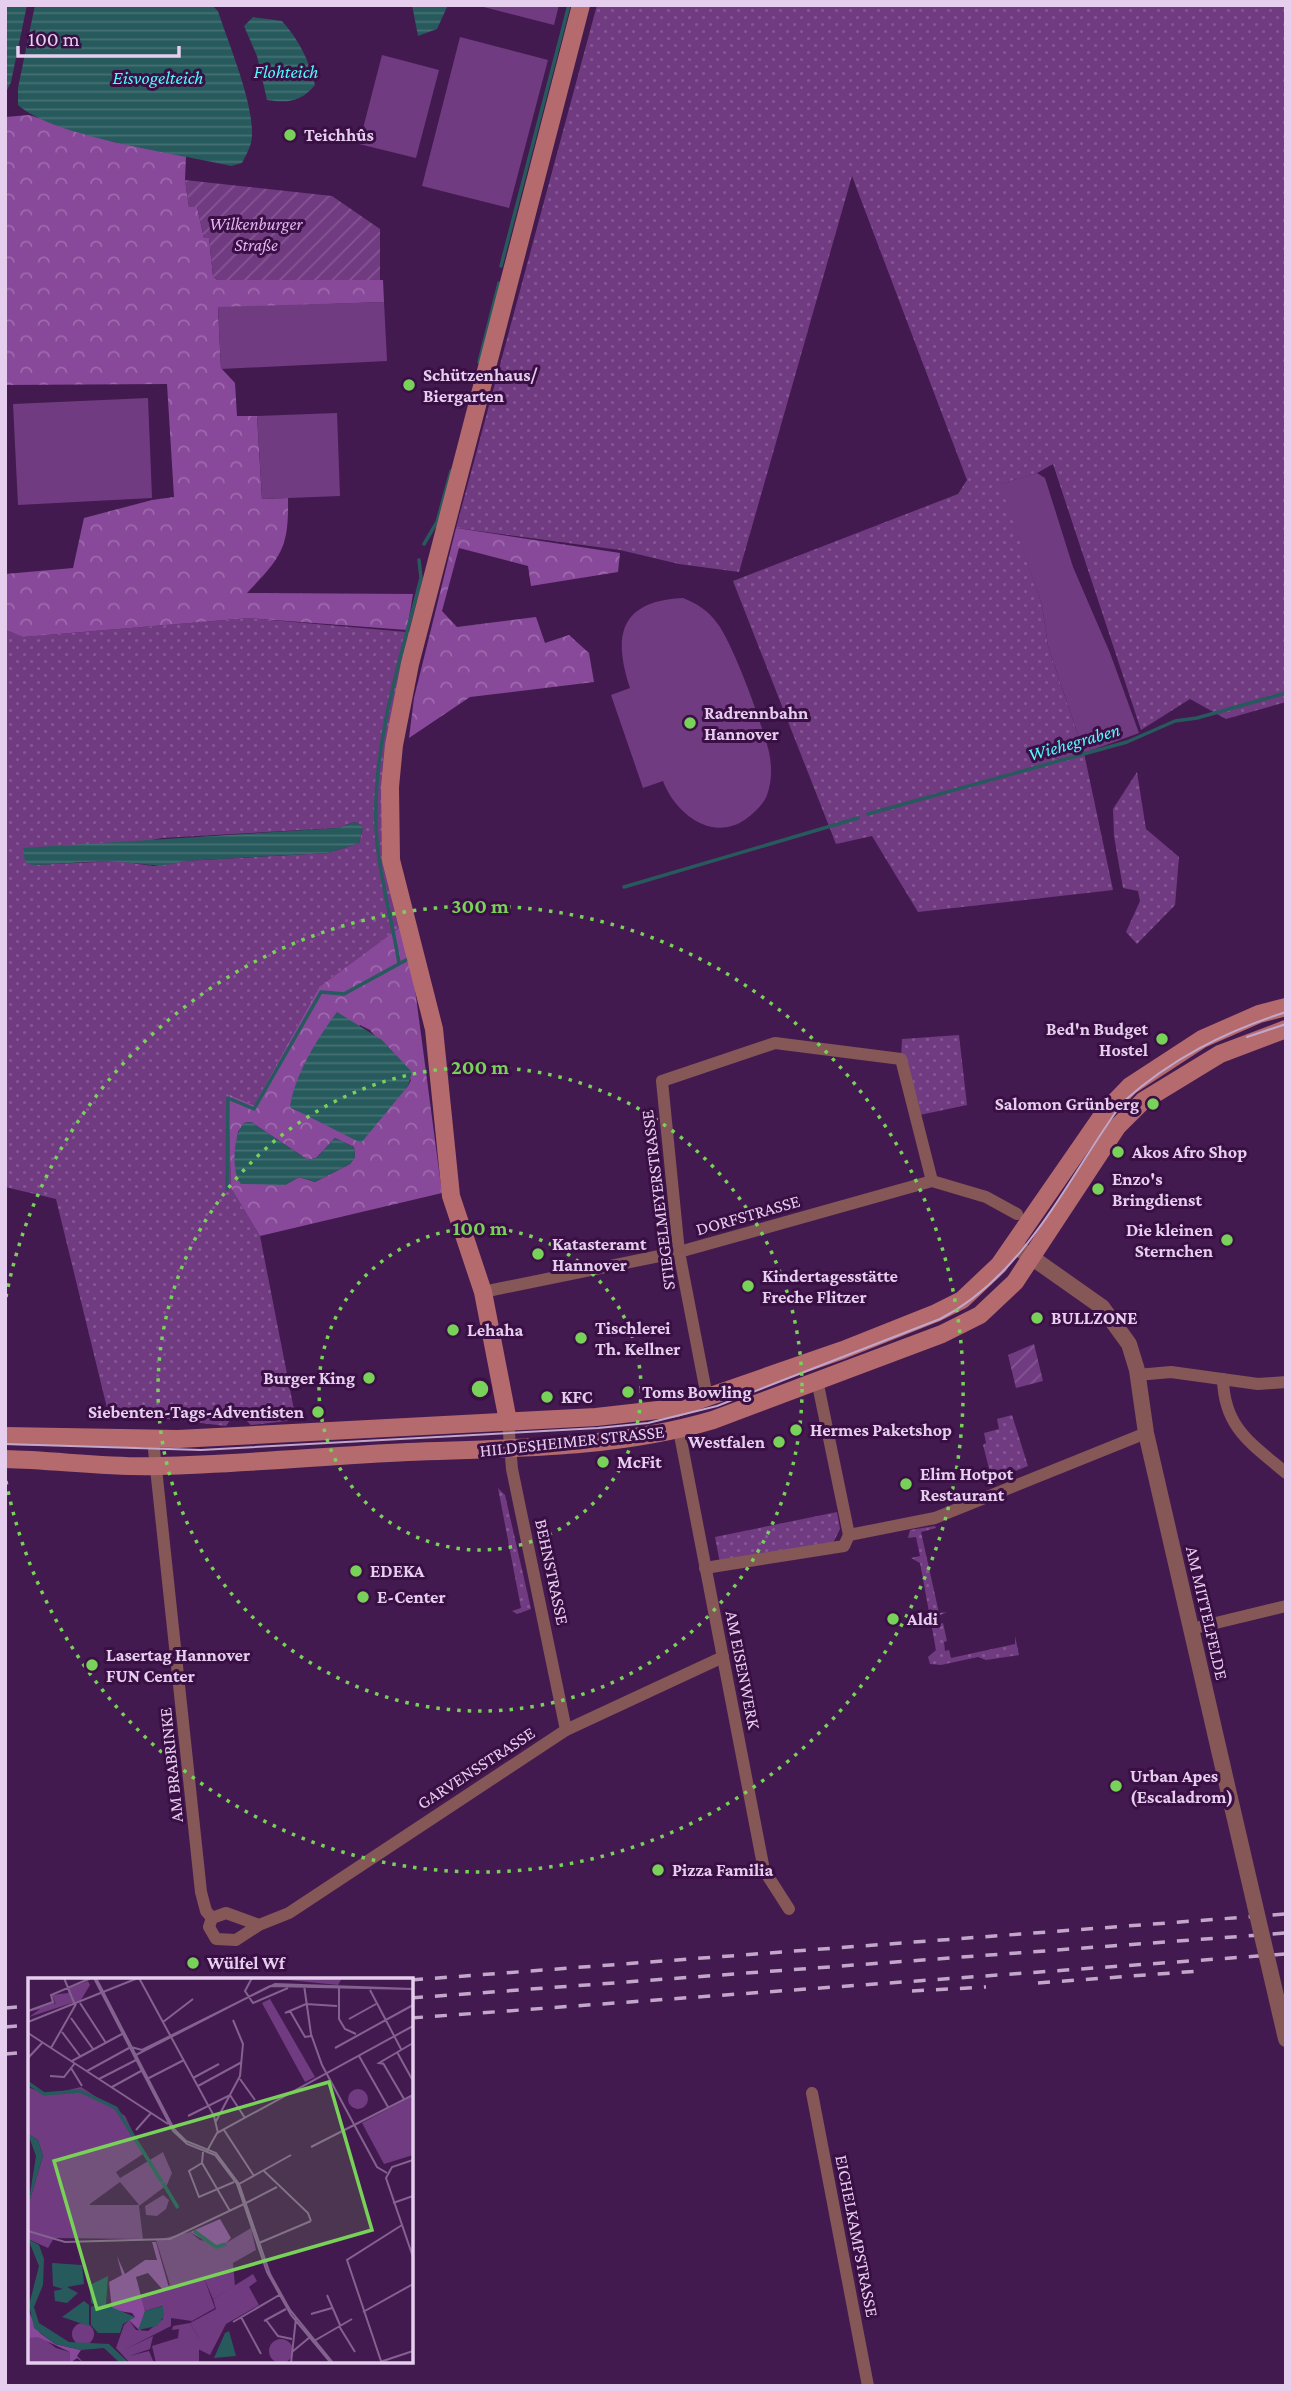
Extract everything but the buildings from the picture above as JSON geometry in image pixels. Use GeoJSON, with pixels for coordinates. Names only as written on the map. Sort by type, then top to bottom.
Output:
{"type":"FeatureCollection","features":[{"type":"Feature","properties":{"kind":"main road"},"geometry":{"type":"LineString","coordinates":[[509,1421],[482,1292],[451,1196],[434,1029],[404,922],[391,859],[390,787],[394,745],[410,664],[580,5]]}},
{"type":"Feature","properties":{"kind":"main road","name":"HILDESHEIMER STRASSE"},"geometry":{"type":"LineString","coordinates":[[5,1436],[153,1440],[509,1421],[676,1408],[936,1313],[980,1286],[1014,1245],[1104,1112],[1130,1086],[1202,1039],[1259,1014],[1286,1007]]}},
{"type":"Feature","properties":{"kind":"main road","name":"HILDESHEIMER STRASSE"},"geometry":{"type":"LineString","coordinates":[[5,1459],[157,1466],[510,1449],[598,1442],[679,1430],[942,1334],[980,1315],[1012,1285],[1117,1127],[1143,1101],[1220,1054],[1286,1029]]}},
{"type":"Feature","properties":{"kind":"street","name":"STIEGELMEYERSTRASSE"},"geometry":{"type":"LineString","coordinates":[[707,1397],[679,1252],[662,1081],[775,1044],[901,1059],[932,1181]]}},
{"type":"Feature","properties":{"kind":"street","name":"DORFSTRASSE"},"geometry":{"type":"LineString","coordinates":[[482,1292],[679,1252],[932,1181]]}},
{"type":"Feature","properties":{"kind":"street"},"geometry":{"type":"LineString","coordinates":[[932,1181],[986,1197],[1017,1214]]}},
{"type":"Feature","properties":{"kind":"street","name":"AM MITTELFELDE"},"geometry":{"type":"LineString","coordinates":[[1014,1245],[1102,1307],[1129,1344],[1146,1433],[1286,2039]]}},
{"type":"Feature","properties":{"kind":"street"},"geometry":{"type":"LineString","coordinates":[[1137,1375],[1171,1372],[1258,1384],[1286,1382]]}},
{"type":"Feature","properties":{"kind":"street"},"geometry":{"type":"LineString","coordinates":[[1223,1379],[1228,1413],[1237,1431],[1286,1473]]}},
{"type":"Feature","properties":{"kind":"street"},"geometry":{"type":"LineString","coordinates":[[705,1569],[844,1546],[849,1535],[817,1380]]}},
{"type":"Feature","properties":{"kind":"street","name":"BEHNSTRASSE"},"geometry":{"type":"LineString","coordinates":[[509,1421],[510,1449],[566,1730]]}},
{"type":"Feature","properties":{"kind":"street","name":"AM EISENWERK"},"geometry":{"type":"LineString","coordinates":[[679,1430],[764,1870],[789,1909]]}},
{"type":"Feature","properties":{"kind":"street"},"geometry":{"type":"LineString","coordinates":[[849,1535],[935,1518],[1146,1433]]}},
{"type":"Feature","properties":{"kind":"street","name":"AM BRABRINKE"},"geometry":{"type":"LineString","coordinates":[[153,1440],[201,1892],[205,1911],[212,1918]]}},
{"type":"Feature","properties":{"kind":"street"},"geometry":{"type":"LineString","coordinates":[[1191,1629],[1286,1606]]}},
{"type":"Feature","properties":{"kind":"street","name":"GARVENSSTRASSE"},"geometry":{"type":"LineString","coordinates":[[212,1918],[209,1927],[211,1936],[222,1941],[244,1936],[259,1925],[289,1913],[566,1730],[723,1657]]}},
{"type":"Feature","properties":{"kind":"street"},"geometry":{"type":"LineString","coordinates":[[212,1918],[226,1913],[259,1925]]}},
{"type":"Feature","properties":{"kind":"street","name":"EICHELKAMPSTRASSE"},"geometry":{"type":"LineString","coordinates":[[812,2092],[868,2386]]}},
{"type":"Feature","properties":{"kind":"green space"},"geometry":{"type":"Polygon","coordinates":[[[476,5],[559,5],[554,25],[476,5]]]}},
{"type":"Feature","properties":{"kind":"green space"},"geometry":{"type":"Polygon","coordinates":[[[597,5],[1286,5],[1286,702],[1226,719],[1190,699],[1141,730],[1053,464],[1037,473],[1001,484],[1042,605],[1048,646],[1084,753],[1113,890],[918,912],[872,836],[836,844],[733,581],[958,494],[967,480],[852,176],[739,572],[679,564],[620,550],[456,528],[597,5]]]}},
{"type":"Feature","properties":{"kind":"green space"},"geometry":{"type":"Polygon","coordinates":[[[460,37],[548,60],[509,208],[422,186],[460,37]]]}},
{"type":"Feature","properties":{"kind":"green space"},"geometry":{"type":"Polygon","coordinates":[[[382,55],[439,70],[416,158],[359,144],[382,55]]]}},
{"type":"Feature","properties":{"kind":"green space"},"geometry":{"type":"Polygon","coordinates":[[[29,115],[114,142],[186,156],[185,180],[189,207],[197,207],[204,238],[209,238],[213,276],[217,280],[383,280],[384,302],[218,308],[221,368],[235,383],[237,416],[257,416],[262,499],[288,498],[287,529],[281,551],[247,593],[413,594],[407,630],[249,618],[23,637],[6,630],[5,574],[73,568],[84,518],[174,497],[167,384],[5,385],[5,117],[29,115]]]}},
{"type":"Feature","properties":{"kind":"green space","name":"Wilkenburger Straße"},"geometry":{"type":"Polygon","coordinates":[[[185,180],[332,196],[380,229],[380,280],[217,280],[213,276],[209,238],[204,238],[197,207],[189,207],[185,180]]]}},
{"type":"Feature","properties":{"kind":"green space"},"geometry":{"type":"Polygon","coordinates":[[[384,302],[387,361],[221,369],[218,307],[384,302]]]}},
{"type":"Feature","properties":{"kind":"green space"},"geometry":{"type":"Polygon","coordinates":[[[148,398],[152,498],[18,505],[13,404],[148,398]]]}},
{"type":"Feature","properties":{"kind":"green space"},"geometry":{"type":"Polygon","coordinates":[[[337,413],[340,496],[262,499],[257,416],[337,413]]]}},
{"type":"Feature","properties":{"kind":"green space"},"geometry":{"type":"Polygon","coordinates":[[[1037,473],[1045,478],[1073,567],[1110,653],[1139,733],[1084,753],[1048,646],[1042,605],[1000,484],[1037,473]]]}},
{"type":"Feature","properties":{"kind":"green space"},"geometry":{"type":"Polygon","coordinates":[[[456,528],[620,553],[618,572],[531,586],[528,566],[459,548],[442,611],[457,627],[536,617],[545,643],[569,635],[589,653],[594,682],[470,697],[409,738],[414,698],[456,528]]]}},
{"type":"Feature","properties":{"kind":"green space","name":"Radrennbahn Hannover"},"geometry":{"type":"Polygon","coordinates":[[[683,598],[706,611],[724,633],[747,685],[769,752],[771,779],[766,798],[752,814],[733,826],[720,828],[696,821],[676,804],[663,781],[643,788],[611,695],[630,688],[622,652],[626,624],[646,606],[683,598]]]}},
{"type":"Feature","properties":{"kind":"green space"},"geometry":{"type":"Polygon","coordinates":[[[249,618],[418,633],[394,745],[400,927],[319,987],[254,1105],[228,1094],[231,1188],[260,1236],[296,1420],[251,1425],[245,1419],[231,1419],[226,1426],[108,1412],[56,1199],[5,1187],[5,626],[6,630],[23,637],[249,618]],[[355,822],[338,828],[162,838],[32,865],[118,861],[153,866],[183,861],[328,853],[359,843],[363,827],[355,822]]]}},
{"type":"Feature","properties":{"kind":"green space"},"geometry":{"type":"Polygon","coordinates":[[[1137,772],[1146,829],[1179,857],[1175,905],[1137,944],[1126,932],[1140,901],[1138,891],[1123,888],[1114,836],[1113,809],[1137,772]]]}},
{"type":"Feature","properties":{"kind":"green space"},"geometry":{"type":"Polygon","coordinates":[[[400,927],[415,989],[442,1193],[260,1236],[231,1188],[228,1094],[254,1105],[319,987],[400,927]],[[360,1025],[291,1108],[315,1118],[382,1114],[408,1086],[411,1080],[370,1030],[360,1025]],[[251,1122],[244,1123],[238,1132],[238,1180],[285,1185],[299,1177],[315,1182],[350,1164],[355,1157],[354,1147],[335,1138],[316,1158],[308,1160],[251,1122]]]}},
{"type":"Feature","properties":{"kind":"green space"},"geometry":{"type":"Polygon","coordinates":[[[959,1035],[967,1105],[915,1116],[901,1059],[902,1039],[959,1035]]]}},
{"type":"Feature","properties":{"kind":"green space"},"geometry":{"type":"Polygon","coordinates":[[[1034,1344],[1043,1381],[1016,1388],[1008,1355],[1034,1344]]]}},
{"type":"Feature","properties":{"kind":"green space"},"geometry":{"type":"Polygon","coordinates":[[[1012,1415],[1028,1466],[992,1480],[983,1445],[986,1443],[984,1433],[999,1429],[997,1419],[1012,1415]]]}},
{"type":"Feature","properties":{"kind":"green space"},"geometry":{"type":"Polygon","coordinates":[[[498,1488],[505,1495],[531,1609],[517,1614],[512,1611],[521,1608],[498,1488]]]}},
{"type":"Feature","properties":{"kind":"green space"},"geometry":{"type":"Polygon","coordinates":[[[837,1512],[840,1529],[833,1543],[720,1563],[715,1537],[837,1512]]]}},
{"type":"Feature","properties":{"kind":"green space"},"geometry":{"type":"Polygon","coordinates":[[[936,1528],[921,1532],[939,1613],[947,1612],[938,1616],[940,1624],[943,1623],[947,1641],[944,1642],[945,1651],[949,1650],[951,1658],[1015,1644],[1015,1636],[1019,1655],[986,1660],[978,1657],[941,1665],[930,1664],[928,1657],[936,1650],[920,1563],[911,1558],[920,1556],[916,1537],[908,1538],[910,1530],[936,1528]]]}},
{"type":"Feature","properties":{"kind":"water"},"geometry":{"type":"Polygon","coordinates":[[[5,5],[27,5],[11,82],[5,94],[5,5]]]}},
{"type":"Feature","properties":{"kind":"water","name":"Eisvogelteich"},"geometry":{"type":"Polygon","coordinates":[[[35,5],[212,5],[218,11],[241,77],[250,114],[251,143],[242,163],[231,166],[87,135],[35,116],[18,105],[18,88],[35,5]]]}},
{"type":"Feature","properties":{"kind":"water"},"geometry":{"type":"Polygon","coordinates":[[[412,5],[448,5],[437,29],[418,36],[412,5]]]}},
{"type":"Feature","properties":{"kind":"water","name":"Flohteich"},"geometry":{"type":"Polygon","coordinates":[[[253,17],[282,21],[298,43],[310,67],[315,85],[305,95],[288,101],[267,100],[257,56],[244,26],[253,17]]]}},
{"type":"Feature","properties":{"kind":"water"},"geometry":{"type":"Polygon","coordinates":[[[355,822],[363,827],[359,843],[328,853],[183,861],[159,865],[108,862],[32,865],[25,862],[23,848],[338,828],[355,822]]]}},
{"type":"Feature","properties":{"kind":"water"},"geometry":{"type":"Polygon","coordinates":[[[337,1012],[382,1040],[412,1072],[408,1086],[361,1143],[290,1107],[296,1083],[308,1057],[337,1012]]]}},
{"type":"Feature","properties":{"kind":"water"},"geometry":{"type":"Polygon","coordinates":[[[251,1122],[308,1160],[316,1158],[335,1138],[354,1147],[355,1157],[350,1164],[315,1182],[299,1177],[285,1185],[241,1184],[235,1163],[237,1136],[244,1123],[251,1122]]]}},
{"type":"Feature","properties":{"kind":"waterway"},"geometry":{"type":"LineString","coordinates":[[501,266],[569,5]]}},
{"type":"Feature","properties":{"kind":"waterway"},"geometry":{"type":"LineString","coordinates":[[479,362],[499,283]]}},
{"type":"Feature","properties":{"kind":"waterway"},"geometry":{"type":"LineString","coordinates":[[424,544],[437,522],[451,471]]}},
{"type":"Feature","properties":{"kind":"waterway"},"geometry":{"type":"LineString","coordinates":[[399,963],[379,858],[376,794],[390,700],[421,578],[419,560]]}},
{"type":"Feature","properties":{"kind":"waterway","name":"Wiehegraben"},"geometry":{"type":"LineString","coordinates":[[868,814],[1127,742],[1175,721],[1197,718],[1286,693]]}},
{"type":"Feature","properties":{"kind":"waterway","name":"Wiehegraben"},"geometry":{"type":"LineString","coordinates":[[624,887],[858,818]]}},
{"type":"Feature","properties":{"kind":"waterway"},"geometry":{"type":"LineString","coordinates":[[227,1189],[228,1098],[254,1109],[321,992],[344,994],[408,959]]}},
{"type":"Feature","properties":{"kind":"tram line"},"geometry":{"type":"LineString","coordinates":[[5,1444],[201,1450],[598,1428],[648,1423],[717,1406],[940,1319],[971,1300],[1021,1251],[1123,1102],[1160,1073],[1199,1048],[1241,1028],[1286,1012]]}},
{"type":"Feature","properties":{"kind":"tram line"},"geometry":{"type":"LineString","coordinates":[[1247,1037],[1286,1024]]}},
{"type":"Feature","properties":{"kind":"railway"},"geometry":{"type":"LineString","coordinates":[[413,1980],[1286,1914]]}},
{"type":"Feature","properties":{"kind":"railway"},"geometry":{"type":"LineString","coordinates":[[413,1998],[1286,1933]]}},
{"type":"Feature","properties":{"kind":"railway"},"geometry":{"type":"LineString","coordinates":[[413,2018],[1286,1954]]}},
{"type":"Feature","properties":{"kind":"railway"},"geometry":{"type":"LineString","coordinates":[[1038,1983],[1199,1971]]}},
{"type":"Feature","properties":{"kind":"railway"},"geometry":{"type":"LineString","coordinates":[[912,1991],[986,1987]]}},
{"type":"Feature","properties":{"kind":"railway"},"geometry":{"type":"LineString","coordinates":[[5,2008],[28,2006]]}},
{"type":"Feature","properties":{"kind":"railway"},"geometry":{"type":"LineString","coordinates":[[5,2027],[28,2025]]}},
{"type":"Feature","properties":{"kind":"railway"},"geometry":{"type":"LineString","coordinates":[[5,2054],[28,2052]]}},
{"type":"Feature","properties":{"kind":"place","name":"Teichhûs"},"geometry":{"type":"Point","coordinates":[290,135]}},
{"type":"Feature","properties":{"kind":"place","name":"Schützenhaus/ Biergarten"},"geometry":{"type":"Point","coordinates":[409,385]}},
{"type":"Feature","properties":{"kind":"place","name":"Radrennbahn Hannover"},"geometry":{"type":"Point","coordinates":[690,723]}},
{"type":"Feature","properties":{"kind":"place","name":"Bed'n Budget Hostel"},"geometry":{"type":"Point","coordinates":[1162,1039]}},
{"type":"Feature","properties":{"kind":"place","name":"Salomon Grünberg"},"geometry":{"type":"Point","coordinates":[1153,1104]}},
{"type":"Feature","properties":{"kind":"place","name":"Akos Afro Shop"},"geometry":{"type":"Point","coordinates":[1118,1152]}},
{"type":"Feature","properties":{"kind":"place","name":"Enzo's Bringdienst"},"geometry":{"type":"Point","coordinates":[1098,1189]}},
{"type":"Feature","properties":{"kind":"place","name":"Die kleinen Sternchen"},"geometry":{"type":"Point","coordinates":[1227,1240]}},
{"type":"Feature","properties":{"kind":"place","name":"Katasteramt Hannover"},"geometry":{"type":"Point","coordinates":[538,1254]}},
{"type":"Feature","properties":{"kind":"place","name":"Kindertagesstätte Freche Flitzer"},"geometry":{"type":"Point","coordinates":[748,1286]}},
{"type":"Feature","properties":{"kind":"place","name":"BULLZONE"},"geometry":{"type":"Point","coordinates":[1037,1318]}},
{"type":"Feature","properties":{"kind":"place","name":"Lehaha"},"geometry":{"type":"Point","coordinates":[453,1330]}},
{"type":"Feature","properties":{"kind":"place","name":"Tischlerei Th. Kellner"},"geometry":{"type":"Point","coordinates":[581,1338]}},
{"type":"Feature","properties":{"kind":"place","name":"Burger King"},"geometry":{"type":"Point","coordinates":[369,1378]}},
{"type":"Feature","properties":{"kind":"place","name":"Toms Bowling"},"geometry":{"type":"Point","coordinates":[628,1392]}},
{"type":"Feature","properties":{"kind":"place","name":"KFC"},"geometry":{"type":"Point","coordinates":[547,1397]}},
{"type":"Feature","properties":{"kind":"place","name":"Siebenten-Tags-Adventisten"},"geometry":{"type":"Point","coordinates":[318,1412]}},
{"type":"Feature","properties":{"kind":"place","name":"Hermes Paketshop"},"geometry":{"type":"Point","coordinates":[796,1430]}},
{"type":"Feature","properties":{"kind":"place","name":"Westfalen"},"geometry":{"type":"Point","coordinates":[779,1442]}},
{"type":"Feature","properties":{"kind":"place","name":"McFit"},"geometry":{"type":"Point","coordinates":[603,1462]}},
{"type":"Feature","properties":{"kind":"place","name":"Elim Hotpot Restaurant"},"geometry":{"type":"Point","coordinates":[906,1484]}},
{"type":"Feature","properties":{"kind":"place","name":"EDEKA"},"geometry":{"type":"Point","coordinates":[356,1571]}},
{"type":"Feature","properties":{"kind":"place","name":"E-Center"},"geometry":{"type":"Point","coordinates":[363,1597]}},
{"type":"Feature","properties":{"kind":"place","name":"Aldi"},"geometry":{"type":"Point","coordinates":[893,1619]}},
{"type":"Feature","properties":{"kind":"place","name":"Lasertag Hannover FUN Center"},"geometry":{"type":"Point","coordinates":[92,1665]}},
{"type":"Feature","properties":{"kind":"place","name":"Urban Apes (Escaladrom)"},"geometry":{"type":"Point","coordinates":[1116,1786]}},
{"type":"Feature","properties":{"kind":"place","name":"Pizza Familia"},"geometry":{"type":"Point","coordinates":[658,1870]}},
{"type":"Feature","properties":{"kind":"place","name":"Wülfel Wf"},"geometry":{"type":"Point","coordinates":[193,1963]}}]}
